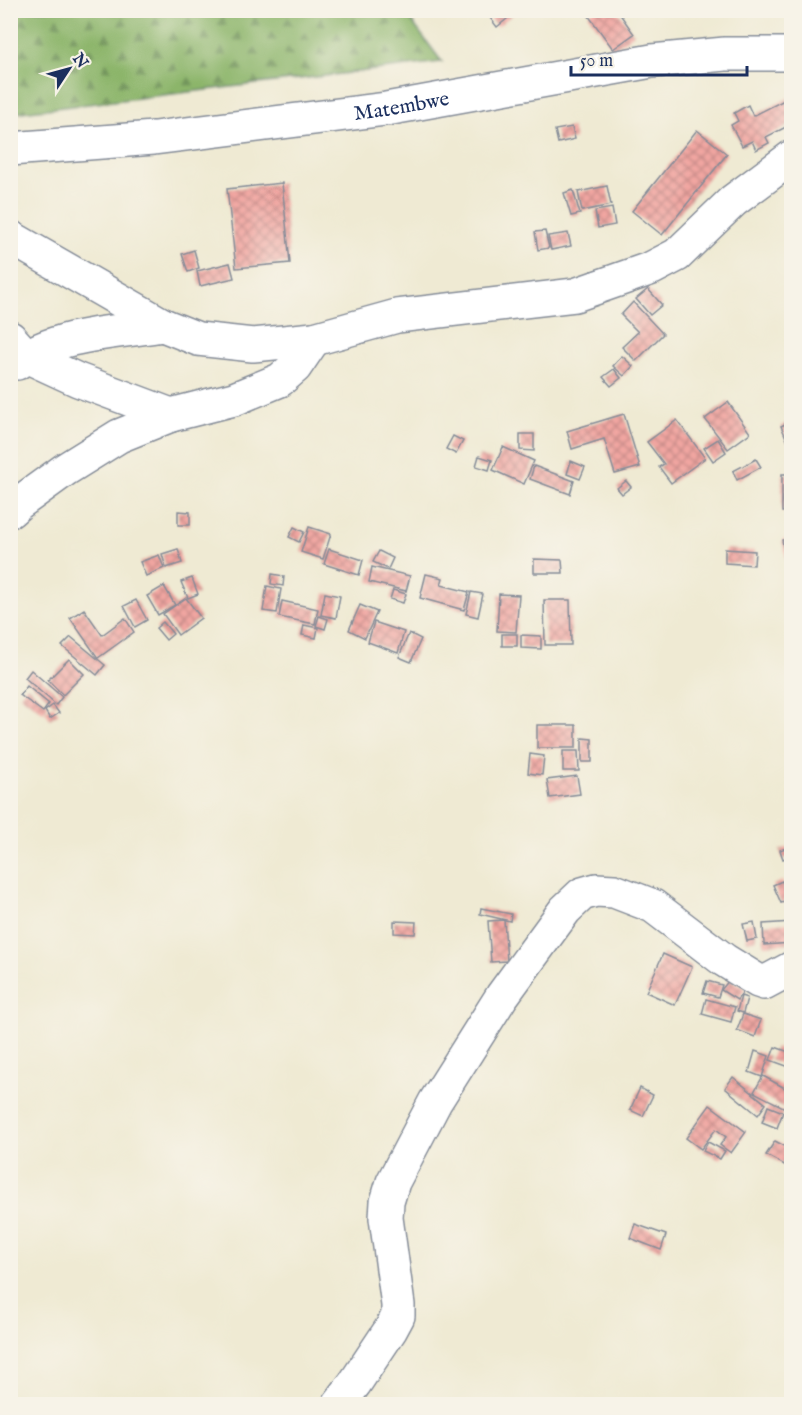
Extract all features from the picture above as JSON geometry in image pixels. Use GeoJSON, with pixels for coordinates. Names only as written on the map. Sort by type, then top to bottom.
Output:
{"type":"FeatureCollection","features":[{"type":"Feature","properties":{"kind":"street","name":"Matembwe"},"geometry":{"type":"LineString","coordinates":[[10,148],[154,138],[386,109],[652,60],[725,54],[792,54]]}},
{"type":"Feature","properties":{"kind":"street"},"geometry":{"type":"LineString","coordinates":[[10,237],[163,325],[198,339],[253,345],[314,339],[397,316],[576,295],[652,268],[676,255],[733,201],[792,157]]}},
{"type":"Feature","properties":{"kind":"street"},"geometry":{"type":"LineString","coordinates":[[16,354],[66,340],[163,325]]}},
{"type":"Feature","properties":{"kind":"street"},"geometry":{"type":"LineString","coordinates":[[10,511],[66,469],[119,436],[171,415],[234,399],[280,380],[295,367],[314,339]]}},
{"type":"Feature","properties":{"kind":"street"},"geometry":{"type":"LineString","coordinates":[[16,354],[171,415]]}},
{"type":"Feature","properties":{"kind":"street"},"geometry":{"type":"LineString","coordinates":[[339,1404],[398,1316],[386,1218],[387,1202],[393,1182],[435,1102],[496,1005],[565,910],[582,894],[596,890],[614,891],[653,906],[724,960],[758,981],[764,983],[773,980],[792,968]]}},
{"type":"Feature","properties":{"kind":"green space"},"geometry":{"type":"Polygon","coordinates":[[[11,10],[404,11],[442,62],[13,113],[10,107],[11,10]]]}},
{"type":"Feature","properties":{"kind":"building"},"geometry":{"type":"Polygon","coordinates":[[[484,10],[518,10],[497,27],[484,10]]]}},
{"type":"Feature","properties":{"kind":"building"},"geometry":{"type":"Polygon","coordinates":[[[595,10],[617,10],[634,34],[613,49],[588,15],[595,10]]]}},
{"type":"Feature","properties":{"kind":"building"},"geometry":{"type":"Polygon","coordinates":[[[792,96],[792,124],[766,137],[769,143],[756,150],[752,141],[742,146],[731,125],[738,121],[734,113],[748,105],[753,116],[792,96]]]}},
{"type":"Feature","properties":{"kind":"building"},"geometry":{"type":"Polygon","coordinates":[[[572,127],[575,139],[558,143],[555,130],[572,127]]]}},
{"type":"Feature","properties":{"kind":"building"},"geometry":{"type":"Polygon","coordinates":[[[697,130],[727,154],[662,235],[632,211],[697,130]]]}},
{"type":"Feature","properties":{"kind":"building"},"geometry":{"type":"Polygon","coordinates":[[[282,183],[290,263],[236,268],[227,189],[282,183]]]}},
{"type":"Feature","properties":{"kind":"building"},"geometry":{"type":"Polygon","coordinates":[[[607,186],[611,205],[582,211],[578,192],[607,186]]]}},
{"type":"Feature","properties":{"kind":"building"},"geometry":{"type":"Polygon","coordinates":[[[573,190],[580,214],[571,216],[564,193],[573,190]]]}},
{"type":"Feature","properties":{"kind":"building"},"geometry":{"type":"Polygon","coordinates":[[[612,208],[615,225],[598,228],[595,211],[612,208]]]}},
{"type":"Feature","properties":{"kind":"building"},"geometry":{"type":"Polygon","coordinates":[[[545,231],[549,248],[538,250],[535,232],[545,231]]]}},
{"type":"Feature","properties":{"kind":"building"},"geometry":{"type":"Polygon","coordinates":[[[568,233],[571,246],[551,250],[548,236],[568,233]]]}},
{"type":"Feature","properties":{"kind":"building"},"geometry":{"type":"Polygon","coordinates":[[[194,250],[199,268],[188,272],[182,254],[194,250]]]}},
{"type":"Feature","properties":{"kind":"building"},"geometry":{"type":"Polygon","coordinates":[[[230,263],[234,278],[200,286],[197,271],[230,263]]]}},
{"type":"Feature","properties":{"kind":"building"},"geometry":{"type":"Polygon","coordinates":[[[648,289],[662,305],[650,315],[636,299],[648,289]]]}},
{"type":"Feature","properties":{"kind":"building"},"geometry":{"type":"Polygon","coordinates":[[[633,302],[663,334],[636,361],[622,347],[638,332],[621,315],[633,302]]]}},
{"type":"Feature","properties":{"kind":"building"},"geometry":{"type":"Polygon","coordinates":[[[622,356],[633,366],[624,376],[613,366],[622,356]]]}},
{"type":"Feature","properties":{"kind":"building"},"geometry":{"type":"Polygon","coordinates":[[[614,369],[621,378],[611,386],[603,377],[614,369]]]}},
{"type":"Feature","properties":{"kind":"building"},"geometry":{"type":"Polygon","coordinates":[[[728,402],[750,433],[728,449],[705,419],[728,402]]]}},
{"type":"Feature","properties":{"kind":"building"},"geometry":{"type":"Polygon","coordinates":[[[624,414],[640,467],[615,474],[604,439],[572,449],[567,431],[624,414]]]}},
{"type":"Feature","properties":{"kind":"building"},"geometry":{"type":"Polygon","coordinates":[[[677,420],[705,458],[671,483],[659,467],[664,464],[647,442],[677,420]]]}},
{"type":"Feature","properties":{"kind":"building"},"geometry":{"type":"Polygon","coordinates":[[[792,421],[792,440],[788,442],[781,426],[792,421]]]}},
{"type":"Feature","properties":{"kind":"building"},"geometry":{"type":"Polygon","coordinates":[[[520,434],[534,434],[534,451],[520,450],[520,434]]]}},
{"type":"Feature","properties":{"kind":"building"},"geometry":{"type":"Polygon","coordinates":[[[453,436],[463,441],[456,454],[446,449],[453,436]]]}},
{"type":"Feature","properties":{"kind":"building"},"geometry":{"type":"Polygon","coordinates":[[[718,439],[726,452],[713,461],[704,448],[718,439]]]}},
{"type":"Feature","properties":{"kind":"building"},"geometry":{"type":"Polygon","coordinates":[[[503,447],[534,461],[524,484],[493,470],[503,447]]]}},
{"type":"Feature","properties":{"kind":"building"},"geometry":{"type":"Polygon","coordinates":[[[479,456],[492,460],[489,470],[476,466],[479,456]]]}},
{"type":"Feature","properties":{"kind":"building"},"geometry":{"type":"Polygon","coordinates":[[[756,459],[761,467],[737,480],[733,471],[756,459]]]}},
{"type":"Feature","properties":{"kind":"building"},"geometry":{"type":"Polygon","coordinates":[[[571,461],[585,467],[580,479],[567,474],[571,461]]]}},
{"type":"Feature","properties":{"kind":"building"},"geometry":{"type":"Polygon","coordinates":[[[534,466],[574,481],[570,494],[530,479],[534,466]]]}},
{"type":"Feature","properties":{"kind":"building"},"geometry":{"type":"Polygon","coordinates":[[[782,474],[792,474],[792,512],[782,512],[782,474]]]}},
{"type":"Feature","properties":{"kind":"building"},"geometry":{"type":"Polygon","coordinates":[[[626,481],[631,487],[622,494],[617,488],[626,481]]]}},
{"type":"Feature","properties":{"kind":"building"},"geometry":{"type":"Polygon","coordinates":[[[178,511],[190,512],[190,525],[178,525],[178,511]]]}},
{"type":"Feature","properties":{"kind":"building"},"geometry":{"type":"Polygon","coordinates":[[[294,527],[304,532],[299,542],[289,537],[294,527]]]}},
{"type":"Feature","properties":{"kind":"building"},"geometry":{"type":"Polygon","coordinates":[[[309,527],[331,534],[323,559],[301,552],[309,527]]]}},
{"type":"Feature","properties":{"kind":"building"},"geometry":{"type":"Polygon","coordinates":[[[792,538],[792,565],[788,565],[782,540],[792,538]]]}},
{"type":"Feature","properties":{"kind":"building"},"geometry":{"type":"Polygon","coordinates":[[[178,549],[182,563],[166,568],[162,554],[178,549]]]}},
{"type":"Feature","properties":{"kind":"building"},"geometry":{"type":"Polygon","coordinates":[[[329,549],[363,560],[359,575],[324,564],[329,549]]]}},
{"type":"Feature","properties":{"kind":"building"},"geometry":{"type":"Polygon","coordinates":[[[725,549],[755,551],[754,565],[725,563],[725,549]]]}},
{"type":"Feature","properties":{"kind":"building"},"geometry":{"type":"Polygon","coordinates":[[[379,551],[393,558],[388,569],[373,562],[379,551]]]}},
{"type":"Feature","properties":{"kind":"building"},"geometry":{"type":"Polygon","coordinates":[[[159,555],[164,568],[146,576],[140,562],[159,555]]]}},
{"type":"Feature","properties":{"kind":"building"},"geometry":{"type":"Polygon","coordinates":[[[534,559],[562,560],[563,573],[534,573],[534,559]]]}},
{"type":"Feature","properties":{"kind":"building"},"geometry":{"type":"Polygon","coordinates":[[[372,567],[410,576],[406,591],[369,582],[372,567]]]}},
{"type":"Feature","properties":{"kind":"building"},"geometry":{"type":"Polygon","coordinates":[[[272,574],[284,576],[283,586],[271,584],[272,574]]]}},
{"type":"Feature","properties":{"kind":"building"},"geometry":{"type":"Polygon","coordinates":[[[426,574],[443,578],[441,585],[469,592],[464,610],[420,598],[426,574]]]}},
{"type":"Feature","properties":{"kind":"building"},"geometry":{"type":"Polygon","coordinates":[[[192,578],[198,594],[188,598],[181,582],[192,578]]]}},
{"type":"Feature","properties":{"kind":"building"},"geometry":{"type":"Polygon","coordinates":[[[164,586],[175,605],[158,615],[147,596],[164,586]]]}},
{"type":"Feature","properties":{"kind":"building"},"geometry":{"type":"Polygon","coordinates":[[[267,586],[281,589],[277,613],[263,611],[267,586]]]}},
{"type":"Feature","properties":{"kind":"building"},"geometry":{"type":"Polygon","coordinates":[[[393,590],[406,594],[403,603],[390,599],[393,590]]]}},
{"type":"Feature","properties":{"kind":"building"},"geometry":{"type":"Polygon","coordinates":[[[471,592],[483,594],[478,617],[466,614],[471,592]]]}},
{"type":"Feature","properties":{"kind":"building"},"geometry":{"type":"Polygon","coordinates":[[[325,593],[340,596],[336,618],[321,615],[325,593]]]}},
{"type":"Feature","properties":{"kind":"building"},"geometry":{"type":"Polygon","coordinates":[[[499,594],[519,595],[516,632],[497,631],[499,594]]]}},
{"type":"Feature","properties":{"kind":"building"},"geometry":{"type":"Polygon","coordinates":[[[186,598],[201,618],[178,635],[163,614],[186,598]]]}},
{"type":"Feature","properties":{"kind":"building"},"geometry":{"type":"Polygon","coordinates":[[[136,600],[147,620],[135,627],[124,606],[136,600]]]}},
{"type":"Feature","properties":{"kind":"building"},"geometry":{"type":"Polygon","coordinates":[[[544,600],[570,600],[571,645],[545,645],[544,600]]]}},
{"type":"Feature","properties":{"kind":"building"},"geometry":{"type":"Polygon","coordinates":[[[282,601],[318,609],[315,624],[279,617],[282,601]]]}},
{"type":"Feature","properties":{"kind":"building"},"geometry":{"type":"Polygon","coordinates":[[[360,605],[377,612],[365,638],[349,630],[360,605]]]}},
{"type":"Feature","properties":{"kind":"building"},"geometry":{"type":"Polygon","coordinates":[[[84,609],[102,635],[125,618],[134,632],[98,658],[70,618],[84,609]]]}},
{"type":"Feature","properties":{"kind":"building"},"geometry":{"type":"Polygon","coordinates":[[[319,616],[328,619],[325,629],[316,626],[319,616]]]}},
{"type":"Feature","properties":{"kind":"building"},"geometry":{"type":"Polygon","coordinates":[[[163,622],[173,634],[166,640],[156,628],[163,622]]]}},
{"type":"Feature","properties":{"kind":"building"},"geometry":{"type":"Polygon","coordinates":[[[374,622],[404,632],[398,653],[368,642],[374,622]]]}},
{"type":"Feature","properties":{"kind":"building"},"geometry":{"type":"Polygon","coordinates":[[[304,625],[318,628],[316,638],[302,635],[304,625]]]}},
{"type":"Feature","properties":{"kind":"building"},"geometry":{"type":"Polygon","coordinates":[[[409,633],[421,639],[411,662],[399,657],[409,633]]]}},
{"type":"Feature","properties":{"kind":"building"},"geometry":{"type":"Polygon","coordinates":[[[502,634],[517,634],[517,646],[502,646],[502,634]]]}},
{"type":"Feature","properties":{"kind":"building"},"geometry":{"type":"Polygon","coordinates":[[[521,635],[541,636],[541,649],[521,648],[521,635]]]}},
{"type":"Feature","properties":{"kind":"building"},"geometry":{"type":"Polygon","coordinates":[[[71,637],[105,665],[97,675],[62,646],[71,637]]]}},
{"type":"Feature","properties":{"kind":"building"},"geometry":{"type":"Polygon","coordinates":[[[69,659],[84,674],[63,695],[48,680],[69,659]]]}},
{"type":"Feature","properties":{"kind":"building"},"geometry":{"type":"Polygon","coordinates":[[[31,670],[62,697],[56,705],[25,678],[31,670]]]}},
{"type":"Feature","properties":{"kind":"building"},"geometry":{"type":"Polygon","coordinates":[[[27,686],[49,704],[43,712],[20,695],[27,686]]]}},
{"type":"Feature","properties":{"kind":"building"},"geometry":{"type":"Polygon","coordinates":[[[53,705],[59,713],[50,719],[45,711],[53,705]]]}},
{"type":"Feature","properties":{"kind":"building"},"geometry":{"type":"Polygon","coordinates":[[[537,725],[576,725],[576,748],[537,748],[537,725]]]}},
{"type":"Feature","properties":{"kind":"building"},"geometry":{"type":"Polygon","coordinates":[[[582,738],[592,739],[592,762],[582,762],[582,738]]]}},
{"type":"Feature","properties":{"kind":"building"},"geometry":{"type":"Polygon","coordinates":[[[563,751],[578,751],[579,771],[563,771],[563,751]]]}},
{"type":"Feature","properties":{"kind":"building"},"geometry":{"type":"Polygon","coordinates":[[[530,754],[544,756],[542,775],[528,773],[530,754]]]}},
{"type":"Feature","properties":{"kind":"building"},"geometry":{"type":"Polygon","coordinates":[[[577,776],[580,794],[550,798],[547,780],[577,776]]]}},
{"type":"Feature","properties":{"kind":"building"},"geometry":{"type":"Polygon","coordinates":[[[792,846],[792,856],[783,859],[780,850],[792,846]]]}},
{"type":"Feature","properties":{"kind":"building"},"geometry":{"type":"Polygon","coordinates":[[[782,881],[790,900],[781,903],[773,885],[782,881]]]}},
{"type":"Feature","properties":{"kind":"building"},"geometry":{"type":"Polygon","coordinates":[[[481,908],[511,914],[510,921],[480,914],[481,908]]]}},
{"type":"Feature","properties":{"kind":"building"},"geometry":{"type":"Polygon","coordinates":[[[504,920],[507,961],[491,962],[488,921],[504,920]]]}},
{"type":"Feature","properties":{"kind":"building"},"geometry":{"type":"Polygon","coordinates":[[[394,921],[416,922],[415,934],[394,933],[394,921]]]}},
{"type":"Feature","properties":{"kind":"building"},"geometry":{"type":"Polygon","coordinates":[[[754,922],[757,939],[747,941],[743,924],[754,922]]]}},
{"type":"Feature","properties":{"kind":"building"},"geometry":{"type":"Polygon","coordinates":[[[792,922],[792,943],[764,945],[763,924],[792,922]]]}},
{"type":"Feature","properties":{"kind":"building"},"geometry":{"type":"Polygon","coordinates":[[[663,954],[692,967],[675,1005],[646,992],[663,954]]]}},
{"type":"Feature","properties":{"kind":"building"},"geometry":{"type":"Polygon","coordinates":[[[730,979],[745,989],[737,1000],[721,990],[730,979]]]}},
{"type":"Feature","properties":{"kind":"building"},"geometry":{"type":"Polygon","coordinates":[[[707,981],[722,985],[718,997],[703,993],[707,981]]]}},
{"type":"Feature","properties":{"kind":"building"},"geometry":{"type":"Polygon","coordinates":[[[741,996],[747,998],[743,1013],[737,1011],[741,996]]]}},
{"type":"Feature","properties":{"kind":"building"},"geometry":{"type":"Polygon","coordinates":[[[706,999],[735,1007],[731,1022],[702,1014],[706,999]]]}},
{"type":"Feature","properties":{"kind":"building"},"geometry":{"type":"Polygon","coordinates":[[[743,1014],[761,1020],[755,1037],[737,1030],[743,1014]]]}},
{"type":"Feature","properties":{"kind":"building"},"geometry":{"type":"Polygon","coordinates":[[[775,1047],[792,1053],[792,1068],[770,1060],[775,1047]]]}},
{"type":"Feature","properties":{"kind":"building"},"geometry":{"type":"Polygon","coordinates":[[[755,1051],[769,1056],[762,1077],[749,1072],[755,1051]]]}},
{"type":"Feature","properties":{"kind":"building"},"geometry":{"type":"Polygon","coordinates":[[[763,1076],[792,1092],[792,1105],[789,1110],[754,1092],[763,1076]]]}},
{"type":"Feature","properties":{"kind":"building"},"geometry":{"type":"Polygon","coordinates":[[[733,1077],[766,1104],[758,1115],[725,1088],[733,1077]]]}},
{"type":"Feature","properties":{"kind":"building"},"geometry":{"type":"Polygon","coordinates":[[[640,1088],[653,1095],[643,1116],[630,1110],[640,1088]]]}},
{"type":"Feature","properties":{"kind":"building"},"geometry":{"type":"Polygon","coordinates":[[[710,1105],[746,1132],[731,1153],[720,1145],[726,1137],[716,1129],[701,1149],[686,1138],[710,1105]]]}},
{"type":"Feature","properties":{"kind":"building"},"geometry":{"type":"Polygon","coordinates":[[[768,1106],[783,1112],[777,1128],[762,1122],[768,1106]]]}},
{"type":"Feature","properties":{"kind":"building"},"geometry":{"type":"Polygon","coordinates":[[[775,1141],[792,1150],[790,1168],[766,1155],[775,1141]]]}},
{"type":"Feature","properties":{"kind":"building"},"geometry":{"type":"Polygon","coordinates":[[[708,1142],[725,1151],[720,1159],[703,1151],[708,1142]]]}},
{"type":"Feature","properties":{"kind":"building"},"geometry":{"type":"Polygon","coordinates":[[[635,1224],[666,1235],[661,1250],[630,1238],[635,1224]]]}}]}
